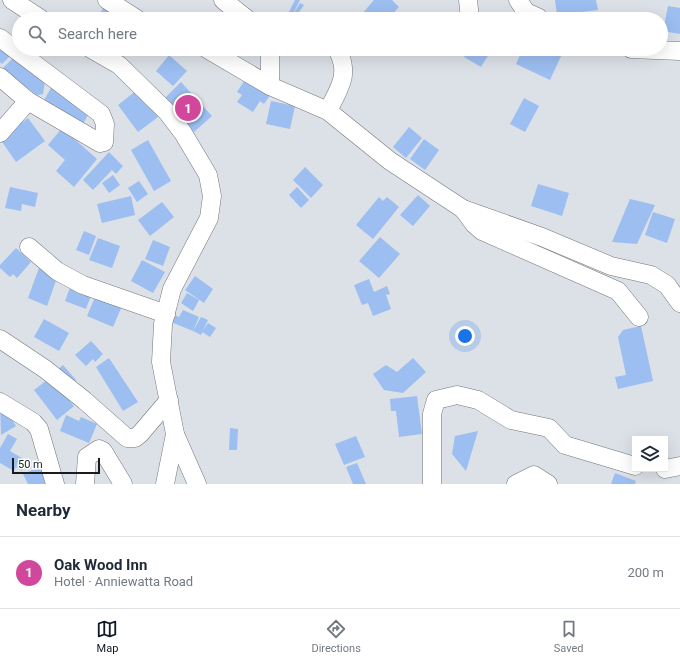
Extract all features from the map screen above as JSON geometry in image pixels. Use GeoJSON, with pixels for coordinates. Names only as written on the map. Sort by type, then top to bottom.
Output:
{"type":"FeatureCollection","features":[{"type":"Feature","properties":{"kind":"street"},"geometry":{"type":"LineString","coordinates":[[12,0],[30,12]]}},
{"type":"Feature","properties":{"kind":"street"},"geometry":{"type":"LineString","coordinates":[[107,0],[126,12]]}},
{"type":"Feature","properties":{"kind":"street"},"geometry":{"type":"LineString","coordinates":[[223,0],[238,12]]}},
{"type":"Feature","properties":{"kind":"street"},"geometry":{"type":"LineString","coordinates":[[468,0],[469,12]]}},
{"type":"Feature","properties":{"kind":"street"},"geometry":{"type":"LineString","coordinates":[[518,0],[526,12]]}},
{"type":"Feature","properties":{"kind":"street"},"geometry":{"type":"LineString","coordinates":[[530,0],[537,12]]}},
{"type":"Feature","properties":{"kind":"street"},"geometry":{"type":"LineString","coordinates":[[0,38],[12,47]]}},
{"type":"Feature","properties":{"kind":"street"},"geometry":{"type":"LineString","coordinates":[[668,51],[680,51]]}},
{"type":"Feature","properties":{"kind":"street"},"geometry":{"type":"LineString","coordinates":[[0,77],[28,101],[100,143],[104,142],[105,124],[101,114],[24,56]]}},
{"type":"Feature","properties":{"kind":"street"},"geometry":{"type":"LineString","coordinates":[[103,56],[119,65],[167,112],[183,133],[208,175],[212,196],[209,218],[172,289],[163,324],[161,362],[175,434],[197,484]]}},
{"type":"Feature","properties":{"kind":"street"},"geometry":{"type":"LineString","coordinates":[[219,56],[270,86],[328,111],[390,162],[463,209],[542,237],[611,266],[651,275],[666,285],[680,303]]}},
{"type":"Feature","properties":{"kind":"street"},"geometry":{"type":"LineString","coordinates":[[270,56],[270,86]]}},
{"type":"Feature","properties":{"kind":"street"},"geometry":{"type":"LineString","coordinates":[[328,111],[343,81],[343,60],[341,56]]}},
{"type":"Feature","properties":{"kind":"street"},"geometry":{"type":"LineString","coordinates":[[0,133],[28,101]]}},
{"type":"Feature","properties":{"kind":"street"},"geometry":{"type":"LineString","coordinates":[[463,209],[474,224],[482,231],[618,291],[639,317]]}},
{"type":"Feature","properties":{"kind":"street"},"geometry":{"type":"LineString","coordinates":[[29,247],[58,271],[83,285],[166,314]]}},
{"type":"Feature","properties":{"kind":"street"},"geometry":{"type":"LineString","coordinates":[[0,339],[44,369],[84,400],[127,438],[135,438],[140,434],[168,400]]}},
{"type":"Feature","properties":{"kind":"street"},"geometry":{"type":"LineString","coordinates":[[432,484],[432,414],[436,400],[457,395],[478,400],[511,420],[549,428],[565,445],[632,465]]}},
{"type":"Feature","properties":{"kind":"street"},"geometry":{"type":"LineString","coordinates":[[0,402],[33,422],[39,429],[55,484]]}},
{"type":"Feature","properties":{"kind":"street"},"geometry":{"type":"LineString","coordinates":[[165,484],[175,434]]}},
{"type":"Feature","properties":{"kind":"street"},"geometry":{"type":"LineString","coordinates":[[85,484],[87,457],[99,449],[103,451],[123,484]]}},
{"type":"Feature","properties":{"kind":"street"},"geometry":{"type":"LineString","coordinates":[[668,468],[680,466]]}},
{"type":"Feature","properties":{"kind":"street"},"geometry":{"type":"LineString","coordinates":[[516,484],[534,475],[548,484]]}},
{"type":"Feature","properties":{"kind":"building"},"geometry":{"type":"Polygon","coordinates":[[[295,0],[300,0],[294,12],[289,12],[295,0]]]}},
{"type":"Feature","properties":{"kind":"building"},"geometry":{"type":"Polygon","coordinates":[[[374,0],[392,0],[399,7],[394,12],[364,12],[374,0]]]}},
{"type":"Feature","properties":{"kind":"building"},"geometry":{"type":"Polygon","coordinates":[[[555,0],[596,0],[598,10],[582,12],[557,12],[555,0]]]}},
{"type":"Feature","properties":{"kind":"building"},"geometry":{"type":"Polygon","coordinates":[[[300,3],[304,5],[299,12],[295,12],[300,3]]]}},
{"type":"Feature","properties":{"kind":"building"},"geometry":{"type":"Polygon","coordinates":[[[104,6],[114,12],[101,12],[104,6]]]}},
{"type":"Feature","properties":{"kind":"building"},"geometry":{"type":"Polygon","coordinates":[[[668,6],[680,8],[680,34],[668,32],[667,12],[668,6]]]}},
{"type":"Feature","properties":{"kind":"building"},"geometry":{"type":"Polygon","coordinates":[[[0,44],[12,54],[2,64],[0,62],[0,44]]]}},
{"type":"Feature","properties":{"kind":"building"},"geometry":{"type":"Polygon","coordinates":[[[168,56],[170,56],[187,71],[173,86],[156,71],[168,56]]]}},
{"type":"Feature","properties":{"kind":"building"},"geometry":{"type":"Polygon","coordinates":[[[465,56],[488,56],[481,67],[465,56]]]}},
{"type":"Feature","properties":{"kind":"building"},"geometry":{"type":"Polygon","coordinates":[[[520,56],[561,56],[550,80],[516,64],[520,56]]]}},
{"type":"Feature","properties":{"kind":"building"},"geometry":{"type":"Polygon","coordinates":[[[13,58],[45,81],[43,94],[37,95],[2,69],[13,58]]]}},
{"type":"Feature","properties":{"kind":"building"},"geometry":{"type":"Polygon","coordinates":[[[248,75],[273,91],[264,104],[260,101],[253,112],[237,102],[242,95],[237,92],[248,75]]]}},
{"type":"Feature","properties":{"kind":"building"},"geometry":{"type":"Polygon","coordinates":[[[181,82],[212,116],[194,132],[164,99],[181,82]]]}},
{"type":"Feature","properties":{"kind":"building"},"geometry":{"type":"Polygon","coordinates":[[[52,86],[92,108],[83,124],[43,102],[52,86]]]}},
{"type":"Feature","properties":{"kind":"building"},"geometry":{"type":"Polygon","coordinates":[[[137,90],[158,117],[138,132],[118,105],[137,90]]]}},
{"type":"Feature","properties":{"kind":"building"},"geometry":{"type":"Polygon","coordinates":[[[524,98],[539,106],[525,132],[510,124],[524,98]]]}},
{"type":"Feature","properties":{"kind":"building"},"geometry":{"type":"Polygon","coordinates":[[[271,101],[295,106],[290,129],[266,124],[271,101]]]}},
{"type":"Feature","properties":{"kind":"building"},"geometry":{"type":"Polygon","coordinates":[[[28,118],[45,141],[16,162],[0,139],[28,118]]]}},
{"type":"Feature","properties":{"kind":"building"},"geometry":{"type":"Polygon","coordinates":[[[409,127],[422,138],[406,158],[393,147],[409,127]]]}},
{"type":"Feature","properties":{"kind":"building"},"geometry":{"type":"Polygon","coordinates":[[[62,128],[97,159],[74,187],[56,171],[65,160],[48,145],[62,128]]]}},
{"type":"Feature","properties":{"kind":"building"},"geometry":{"type":"Polygon","coordinates":[[[424,139],[439,150],[425,170],[410,159],[424,139]]]}},
{"type":"Feature","properties":{"kind":"building"},"geometry":{"type":"Polygon","coordinates":[[[148,140],[171,181],[154,191],[131,150],[148,140]]]}},
{"type":"Feature","properties":{"kind":"building"},"geometry":{"type":"Polygon","coordinates":[[[109,152],[123,166],[116,174],[112,170],[93,190],[83,180],[109,152]]]}},
{"type":"Feature","properties":{"kind":"building"},"geometry":{"type":"Polygon","coordinates":[[[305,167],[323,185],[311,198],[293,180],[305,167]]]}},
{"type":"Feature","properties":{"kind":"building"},"geometry":{"type":"Polygon","coordinates":[[[113,175],[120,185],[109,193],[102,183],[113,175]]]}},
{"type":"Feature","properties":{"kind":"building"},"geometry":{"type":"Polygon","coordinates":[[[139,181],[148,194],[137,202],[128,188],[139,181]]]}},
{"type":"Feature","properties":{"kind":"building"},"geometry":{"type":"Polygon","coordinates":[[[538,184],[569,193],[562,216],[531,206],[538,184]]]}},
{"type":"Feature","properties":{"kind":"building"},"geometry":{"type":"Polygon","coordinates":[[[10,187],[38,193],[35,207],[22,204],[21,211],[5,208],[10,187]]]}},
{"type":"Feature","properties":{"kind":"building"},"geometry":{"type":"Polygon","coordinates":[[[297,187],[309,200],[301,208],[289,195],[297,187]]]}},
{"type":"Feature","properties":{"kind":"building"},"geometry":{"type":"Polygon","coordinates":[[[418,195],[430,206],[413,226],[400,215],[418,195]]]}},
{"type":"Feature","properties":{"kind":"building"},"geometry":{"type":"Polygon","coordinates":[[[131,196],[135,215],[102,223],[97,204],[131,196]]]}},
{"type":"Feature","properties":{"kind":"building"},"geometry":{"type":"Polygon","coordinates":[[[379,197],[383,201],[387,197],[399,207],[373,239],[356,225],[379,197]]]}},
{"type":"Feature","properties":{"kind":"building"},"geometry":{"type":"Polygon","coordinates":[[[630,199],[655,205],[637,244],[612,242],[630,199]]]}},
{"type":"Feature","properties":{"kind":"building"},"geometry":{"type":"Polygon","coordinates":[[[162,202],[174,217],[150,236],[138,220],[162,202]]]}},
{"type":"Feature","properties":{"kind":"building"},"geometry":{"type":"Polygon","coordinates":[[[653,212],[675,219],[667,243],[645,235],[653,212]]]}},
{"type":"Feature","properties":{"kind":"building"},"geometry":{"type":"Polygon","coordinates":[[[84,231],[96,236],[89,255],[76,250],[84,231]]]}},
{"type":"Feature","properties":{"kind":"building"},"geometry":{"type":"Polygon","coordinates":[[[380,237],[400,254],[379,278],[359,261],[380,237]]]}},
{"type":"Feature","properties":{"kind":"building"},"geometry":{"type":"Polygon","coordinates":[[[98,238],[120,246],[112,268],[89,260],[98,238]]]}},
{"type":"Feature","properties":{"kind":"building"},"geometry":{"type":"Polygon","coordinates":[[[153,240],[170,247],[163,266],[145,259],[153,240]]]}},
{"type":"Feature","properties":{"kind":"building"},"geometry":{"type":"Polygon","coordinates":[[[16,248],[31,262],[17,278],[13,274],[10,277],[0,268],[0,265],[16,248]]]}},
{"type":"Feature","properties":{"kind":"building"},"geometry":{"type":"Polygon","coordinates":[[[142,260],[165,272],[153,293],[131,281],[142,260]]]}},
{"type":"Feature","properties":{"kind":"building"},"geometry":{"type":"Polygon","coordinates":[[[39,268],[58,275],[47,306],[28,298],[39,268]]]}},
{"type":"Feature","properties":{"kind":"building"},"geometry":{"type":"Polygon","coordinates":[[[195,276],[213,289],[204,303],[185,290],[195,276]]]}},
{"type":"Feature","properties":{"kind":"building"},"geometry":{"type":"Polygon","coordinates":[[[369,279],[374,292],[387,286],[390,294],[386,295],[391,309],[373,316],[368,303],[362,305],[354,285],[369,279]]]}},
{"type":"Feature","properties":{"kind":"building"},"geometry":{"type":"Polygon","coordinates":[[[71,285],[92,293],[86,309],[65,301],[71,285]]]}},
{"type":"Feature","properties":{"kind":"building"},"geometry":{"type":"Polygon","coordinates":[[[187,293],[199,300],[193,311],[181,303],[187,293]]]}},
{"type":"Feature","properties":{"kind":"building"},"geometry":{"type":"Polygon","coordinates":[[[96,295],[122,306],[113,327],[87,316],[96,295]]]}},
{"type":"Feature","properties":{"kind":"building"},"geometry":{"type":"Polygon","coordinates":[[[183,310],[199,317],[193,331],[171,322],[174,315],[179,317],[183,310]]]}},
{"type":"Feature","properties":{"kind":"building"},"geometry":{"type":"Polygon","coordinates":[[[201,317],[208,320],[201,335],[193,331],[201,317]]]}},
{"type":"Feature","properties":{"kind":"building"},"geometry":{"type":"Polygon","coordinates":[[[44,319],[69,333],[59,351],[34,337],[44,319]]]}},
{"type":"Feature","properties":{"kind":"building"},"geometry":{"type":"Polygon","coordinates":[[[208,323],[216,328],[210,337],[202,332],[208,323]]]}},
{"type":"Feature","properties":{"kind":"building"},"geometry":{"type":"Polygon","coordinates":[[[641,326],[653,381],[618,389],[615,377],[626,375],[618,337],[623,330],[641,326]]]}},
{"type":"Feature","properties":{"kind":"building"},"geometry":{"type":"Polygon","coordinates":[[[91,341],[103,354],[95,362],[93,359],[86,366],[75,355],[91,341]]]}},
{"type":"Feature","properties":{"kind":"building"},"geometry":{"type":"Polygon","coordinates":[[[109,358],[138,402],[123,411],[96,367],[109,358]]]}},
{"type":"Feature","properties":{"kind":"building"},"geometry":{"type":"Polygon","coordinates":[[[413,358],[426,372],[403,393],[384,390],[373,374],[386,365],[397,372],[413,358]]]}},
{"type":"Feature","properties":{"kind":"building"},"geometry":{"type":"Polygon","coordinates":[[[63,365],[76,380],[71,385],[57,370],[63,365]]]}},
{"type":"Feature","properties":{"kind":"building"},"geometry":{"type":"Polygon","coordinates":[[[51,377],[74,406],[57,420],[34,390],[51,377]]]}},
{"type":"Feature","properties":{"kind":"building"},"geometry":{"type":"Polygon","coordinates":[[[417,396],[422,434],[399,437],[396,411],[391,411],[390,399],[417,396]]]}},
{"type":"Feature","properties":{"kind":"building"},"geometry":{"type":"Polygon","coordinates":[[[2,403],[16,426],[1,435],[0,404],[2,403]]]}},
{"type":"Feature","properties":{"kind":"building"},"geometry":{"type":"Polygon","coordinates":[[[66,415],[79,421],[81,417],[97,424],[89,443],[60,431],[66,415]]]}},
{"type":"Feature","properties":{"kind":"building"},"geometry":{"type":"Polygon","coordinates":[[[230,428],[238,429],[237,450],[229,450],[230,428]]]}},
{"type":"Feature","properties":{"kind":"building"},"geometry":{"type":"Polygon","coordinates":[[[478,431],[466,471],[452,454],[455,436],[478,431]]]}},
{"type":"Feature","properties":{"kind":"building"},"geometry":{"type":"Polygon","coordinates":[[[8,434],[17,439],[10,451],[27,461],[22,471],[16,467],[14,471],[0,463],[0,448],[8,434]]]}},
{"type":"Feature","properties":{"kind":"building"},"geometry":{"type":"Polygon","coordinates":[[[356,436],[365,457],[344,465],[335,444],[356,436]]]}},
{"type":"Feature","properties":{"kind":"building"},"geometry":{"type":"Polygon","coordinates":[[[357,463],[366,484],[353,484],[346,467],[357,463]]]}},
{"type":"Feature","properties":{"kind":"building"},"geometry":{"type":"Polygon","coordinates":[[[44,465],[52,484],[28,484],[23,474],[44,465]]]}},
{"type":"Feature","properties":{"kind":"building"},"geometry":{"type":"Polygon","coordinates":[[[615,473],[636,481],[635,484],[611,484],[615,473]]]}},
{"type":"Feature","properties":{"kind":"place","name":"Oak Wood Inn"},"geometry":{"type":"Point","coordinates":[188,108]}}]}
